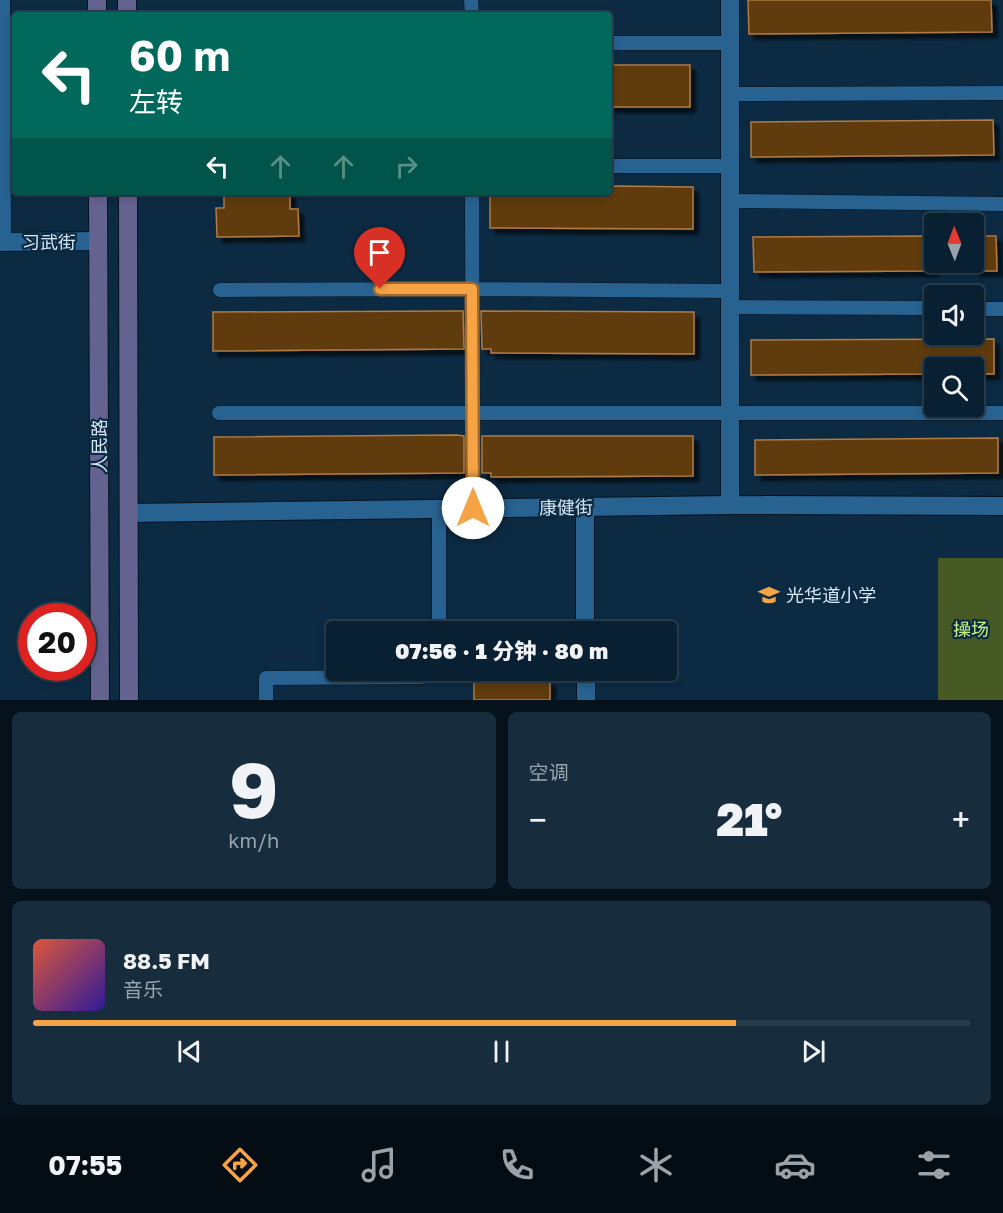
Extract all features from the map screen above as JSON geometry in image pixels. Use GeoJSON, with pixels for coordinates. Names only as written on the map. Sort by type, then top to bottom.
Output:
{"type":"FeatureCollection","features":[{"type":"Feature","properties":{"kind":"main road","name":"人民路"},"geometry":{"type":"LineString","coordinates":[[98,195],[100,700]]}},
{"type":"Feature","properties":{"kind":"main road","name":"人民路"},"geometry":{"type":"LineString","coordinates":[[128,195],[129,700]]}},
{"type":"Feature","properties":{"kind":"street"},"geometry":{"type":"LineString","coordinates":[[729,505],[730,0]]}},
{"type":"Feature","properties":{"kind":"street","name":"习武街"},"geometry":{"type":"LineString","coordinates":[[2,242],[98,242]]}},
{"type":"Feature","properties":{"kind":"street","name":"康健街"},"geometry":{"type":"LineString","coordinates":[[129,513],[729,505],[1003,506]]}},
{"type":"Feature","properties":{"kind":"street"},"geometry":{"type":"LineString","coordinates":[[585,507],[585,621]]}},
{"type":"Feature","properties":{"kind":"street"},"geometry":{"type":"LineString","coordinates":[[586,681],[586,700]]}},
{"type":"Feature","properties":{"kind":"lane"},"geometry":{"type":"LineString","coordinates":[[2,2],[2,242]]}},
{"type":"Feature","properties":{"kind":"lane"},"geometry":{"type":"LineString","coordinates":[[612,43],[730,43]]}},
{"type":"Feature","properties":{"kind":"lane"},"geometry":{"type":"LineString","coordinates":[[730,94],[1003,93]]}},
{"type":"Feature","properties":{"kind":"lane"},"geometry":{"type":"LineString","coordinates":[[612,166],[730,166]]}},
{"type":"Feature","properties":{"kind":"lane"},"geometry":{"type":"LineString","coordinates":[[472,195],[473,508]]}},
{"type":"Feature","properties":{"kind":"lane"},"geometry":{"type":"LineString","coordinates":[[730,201],[1003,204]]}},
{"type":"Feature","properties":{"kind":"lane"},"geometry":{"type":"LineString","coordinates":[[220,290],[472,289],[924,309]]}},
{"type":"Feature","properties":{"kind":"lane"},"geometry":{"type":"LineString","coordinates":[[984,309],[1003,309]]}},
{"type":"Feature","properties":{"kind":"lane"},"geometry":{"type":"LineString","coordinates":[[219,413],[1003,413]]}},
{"type":"Feature","properties":{"kind":"lane"},"geometry":{"type":"LineString","coordinates":[[438,508],[439,621]]}},
{"type":"Feature","properties":{"kind":"lane"},"geometry":{"type":"LineString","coordinates":[[266,700],[266,678],[326,678]]}},
{"type":"Feature","properties":{"kind":"green space","name":"操场"},"geometry":{"type":"Polygon","coordinates":[[[938,558],[1003,558],[1003,700],[938,700],[938,558]]]}},
{"type":"Feature","properties":{"kind":"building"},"geometry":{"type":"Polygon","coordinates":[[[748,0],[991,0],[992,32],[749,34],[748,0]]]}},
{"type":"Feature","properties":{"kind":"building"},"geometry":{"type":"Polygon","coordinates":[[[612,65],[690,65],[690,107],[612,107],[612,65]]]}},
{"type":"Feature","properties":{"kind":"building"},"geometry":{"type":"Polygon","coordinates":[[[993,120],[994,155],[751,157],[751,122],[993,120]]]}},
{"type":"Feature","properties":{"kind":"building"},"geometry":{"type":"Polygon","coordinates":[[[612,186],[693,187],[693,229],[490,228],[490,195],[612,195],[612,186]]]}},
{"type":"Feature","properties":{"kind":"building"},"geometry":{"type":"Polygon","coordinates":[[[224,195],[290,195],[290,209],[298,209],[299,236],[217,237],[216,208],[224,208],[224,195]]]}},
{"type":"Feature","properties":{"kind":"building"},"geometry":{"type":"Polygon","coordinates":[[[924,236],[924,271],[754,272],[753,237],[924,236]]]}},
{"type":"Feature","properties":{"kind":"building"},"geometry":{"type":"Polygon","coordinates":[[[984,236],[996,236],[997,271],[984,271],[984,236]]]}},
{"type":"Feature","properties":{"kind":"building"},"geometry":{"type":"Polygon","coordinates":[[[463,311],[464,349],[213,351],[213,312],[463,311]]]}},
{"type":"Feature","properties":{"kind":"building"},"geometry":{"type":"Polygon","coordinates":[[[481,311],[694,312],[694,354],[491,353],[491,349],[482,349],[481,311]]]}},
{"type":"Feature","properties":{"kind":"building"},"geometry":{"type":"Polygon","coordinates":[[[924,339],[924,345],[984,345],[984,339],[994,339],[994,374],[984,374],[984,357],[924,357],[924,374],[751,375],[751,340],[924,339]]]}},
{"type":"Feature","properties":{"kind":"building"},"geometry":{"type":"Polygon","coordinates":[[[464,436],[464,473],[214,475],[214,437],[464,436]]]}},
{"type":"Feature","properties":{"kind":"building"},"geometry":{"type":"Polygon","coordinates":[[[482,436],[693,436],[693,476],[491,477],[491,473],[482,473],[482,436]]]}},
{"type":"Feature","properties":{"kind":"building"},"geometry":{"type":"Polygon","coordinates":[[[998,438],[998,473],[755,475],[755,440],[998,438]]]}},
{"type":"Feature","properties":{"kind":"building"},"geometry":{"type":"Polygon","coordinates":[[[550,681],[550,700],[474,700],[474,682],[550,681]]]}},
{"type":"Feature","properties":{"kind":"place","name":"光华道小学"},"geometry":{"type":"Point","coordinates":[769,595]}},
{"type":"Feature","properties":{"kind":"route"},"geometry":{"type":"LineString","coordinates":[[380,289],[472,289],[473,508]]}}]}
